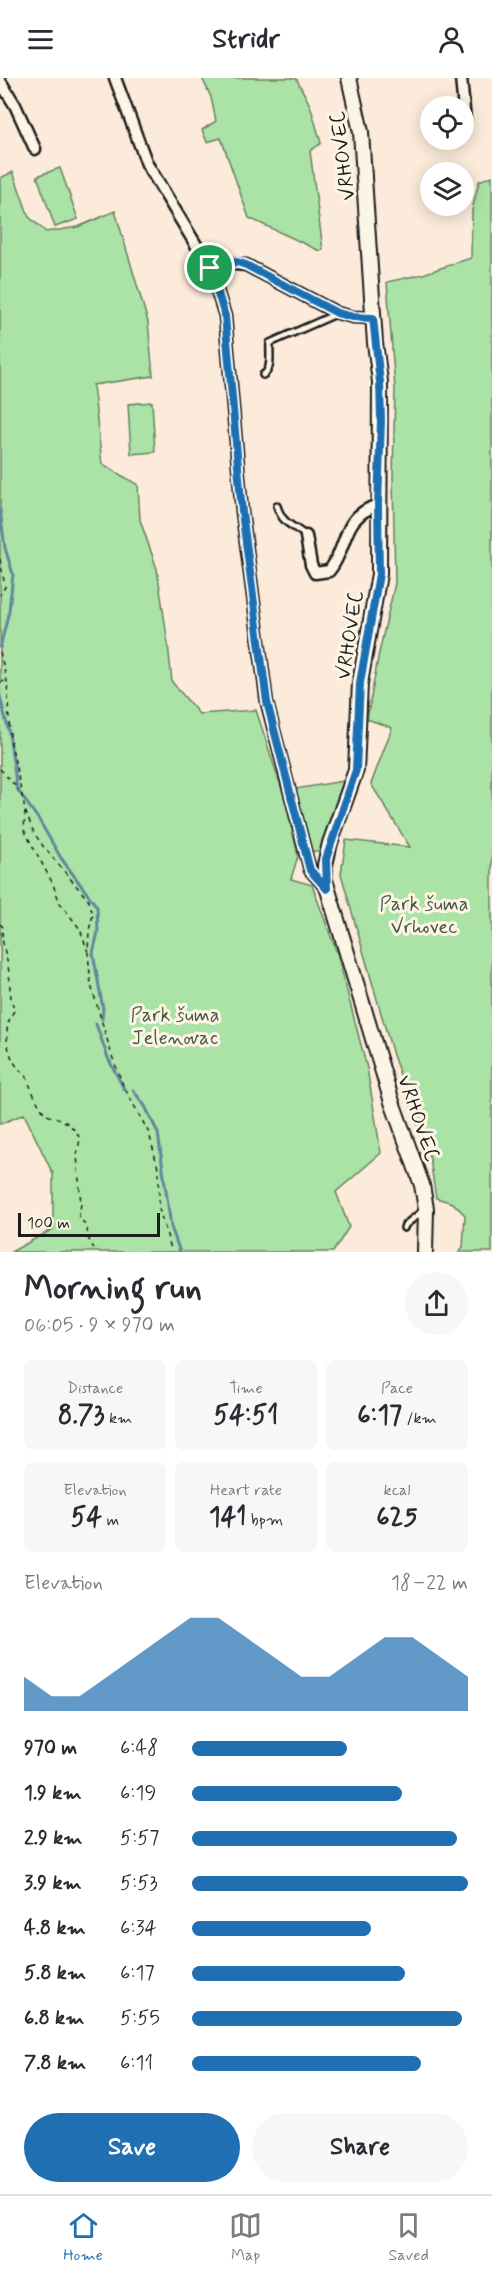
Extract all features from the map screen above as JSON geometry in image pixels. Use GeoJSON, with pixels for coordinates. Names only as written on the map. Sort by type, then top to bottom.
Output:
{"type":"FeatureCollection","features":[{"type":"Feature","properties":{"kind":"street"},"geometry":{"type":"LineString","coordinates":[[115,78],[147,164],[210,268],[221,298],[226,322],[242,512],[267,702],[306,856],[314,876],[327,889]]}},
{"type":"Feature","properties":{"kind":"street","name":"VRHOVEC"},"geometry":{"type":"LineString","coordinates":[[348,78],[361,132],[381,403],[378,505],[379,574],[360,683],[356,770],[326,859],[327,889],[392,1102],[422,1185],[426,1209],[425,1252]]}},
{"type":"Feature","properties":{"kind":"street"},"geometry":{"type":"LineString","coordinates":[[461,78],[463,96]]}},
{"type":"Feature","properties":{"kind":"street"},"geometry":{"type":"LineString","coordinates":[[0,81],[15,105],[35,149]]}},
{"type":"Feature","properties":{"kind":"street"},"geometry":{"type":"LineString","coordinates":[[210,268],[224,263],[246,265],[337,313],[373,318]]}},
{"type":"Feature","properties":{"kind":"street"},"geometry":{"type":"LineString","coordinates":[[306,536],[311,565],[315,573],[329,571],[334,565],[348,527],[367,508],[378,505]]}},
{"type":"Feature","properties":{"kind":"street"},"geometry":{"type":"LineString","coordinates":[[306,856],[314,860],[326,859]]}},
{"type":"Feature","properties":{"kind":"lane"},"geometry":{"type":"LineString","coordinates":[[263,375],[269,367],[270,343],[337,313]]}},
{"type":"Feature","properties":{"kind":"lane"},"geometry":{"type":"LineString","coordinates":[[277,506],[280,517],[306,536]]}},
{"type":"Feature","properties":{"kind":"lane"},"geometry":{"type":"LineString","coordinates":[[404,1228],[418,1213],[426,1209]]}},
{"type":"Feature","properties":{"kind":"path"},"geometry":{"type":"LineString","coordinates":[[0,560],[4,587],[0,595]]}},
{"type":"Feature","properties":{"kind":"path"},"geometry":{"type":"LineString","coordinates":[[0,652],[7,681],[10,738],[25,810],[34,833],[43,846],[89,901],[93,915],[89,930],[88,953],[91,984],[123,1085],[149,1133],[159,1172],[159,1209],[172,1252]]}},
{"type":"Feature","properties":{"kind":"path"},"geometry":{"type":"LineString","coordinates":[[0,682],[7,681]]}},
{"type":"Feature","properties":{"kind":"path"},"geometry":{"type":"LineString","coordinates":[[0,769],[21,792]]}},
{"type":"Feature","properties":{"kind":"path"},"geometry":{"type":"LineString","coordinates":[[25,810],[24,830],[52,882],[60,903],[80,929],[88,953]]}},
{"type":"Feature","properties":{"kind":"path"},"geometry":{"type":"LineString","coordinates":[[0,924],[3,927],[1,935],[8,968],[10,1001],[15,1010],[9,1016],[7,1047],[18,1070],[26,1075],[46,1114],[75,1128],[81,1139],[77,1155],[81,1204],[79,1216],[87,1228],[88,1238],[96,1252]]}},
{"type":"Feature","properties":{"kind":"green space"},"geometry":{"type":"Polygon","coordinates":[[[202,78],[296,78],[310,105],[321,143],[310,151],[323,250],[320,251],[249,218],[221,138],[207,142],[202,130],[216,121],[211,97],[202,78]]]}},
{"type":"Feature","properties":{"kind":"green space"},"geometry":{"type":"Polygon","coordinates":[[[60,168],[78,219],[55,227],[37,176],[60,168]]]}},
{"type":"Feature","properties":{"kind":"green space","name":"Park šuma Jelenovac"},"geometry":{"type":"Polygon","coordinates":[[[13,172],[29,217],[46,232],[78,227],[115,211],[148,322],[153,376],[93,385],[102,464],[138,485],[140,520],[157,569],[172,682],[199,714],[256,710],[285,799],[298,856],[291,879],[312,885],[337,953],[367,1068],[381,1153],[336,1192],[349,1227],[333,1252],[11,1252],[53,1229],[53,1174],[24,1114],[0,1124],[0,178],[13,172]]]}},
{"type":"Feature","properties":{"kind":"green space","name":"Park šuma Vrhovec"},"geometry":{"type":"Polygon","coordinates":[[[492,176],[492,1252],[459,1252],[463,1247],[465,1215],[453,1203],[436,1198],[430,1159],[393,1055],[341,874],[346,840],[410,847],[371,784],[392,728],[367,719],[395,583],[393,477],[395,389],[387,282],[423,274],[471,258],[472,216],[474,216],[474,202],[479,181],[492,176]]]}},
{"type":"Feature","properties":{"kind":"green space"},"geometry":{"type":"Polygon","coordinates":[[[152,402],[155,452],[131,454],[128,404],[152,402]]]}},
{"type":"Feature","properties":{"kind":"green space"},"geometry":{"type":"Polygon","coordinates":[[[350,780],[323,850],[312,851],[295,789],[350,780]]]}},
{"type":"Feature","properties":{"kind":"waterway"},"geometry":{"type":"LineString","coordinates":[[0,510],[5,548],[13,574],[9,611],[0,648]]}},
{"type":"Feature","properties":{"kind":"waterway"},"geometry":{"type":"LineString","coordinates":[[0,696],[9,733],[17,789],[39,820],[61,858],[97,907],[98,932],[93,953],[103,1009],[102,1019]]}},
{"type":"Feature","properties":{"kind":"waterway"},"geometry":{"type":"LineString","coordinates":[[96,1024],[108,1058],[124,1089]]}},
{"type":"Feature","properties":{"kind":"waterway"},"geometry":{"type":"LineString","coordinates":[[133,1090],[145,1106],[158,1133],[171,1227],[180,1252]]}},
{"type":"Feature","properties":{"kind":"route"},"geometry":{"type":"LineString","coordinates":[[237,262],[337,313],[373,318],[380,382],[381,420],[378,505],[379,574],[360,683],[356,770],[326,859],[327,889],[310,870],[267,702],[242,512],[227,329],[221,298],[210,268],[224,263],[237,262]]}}]}
